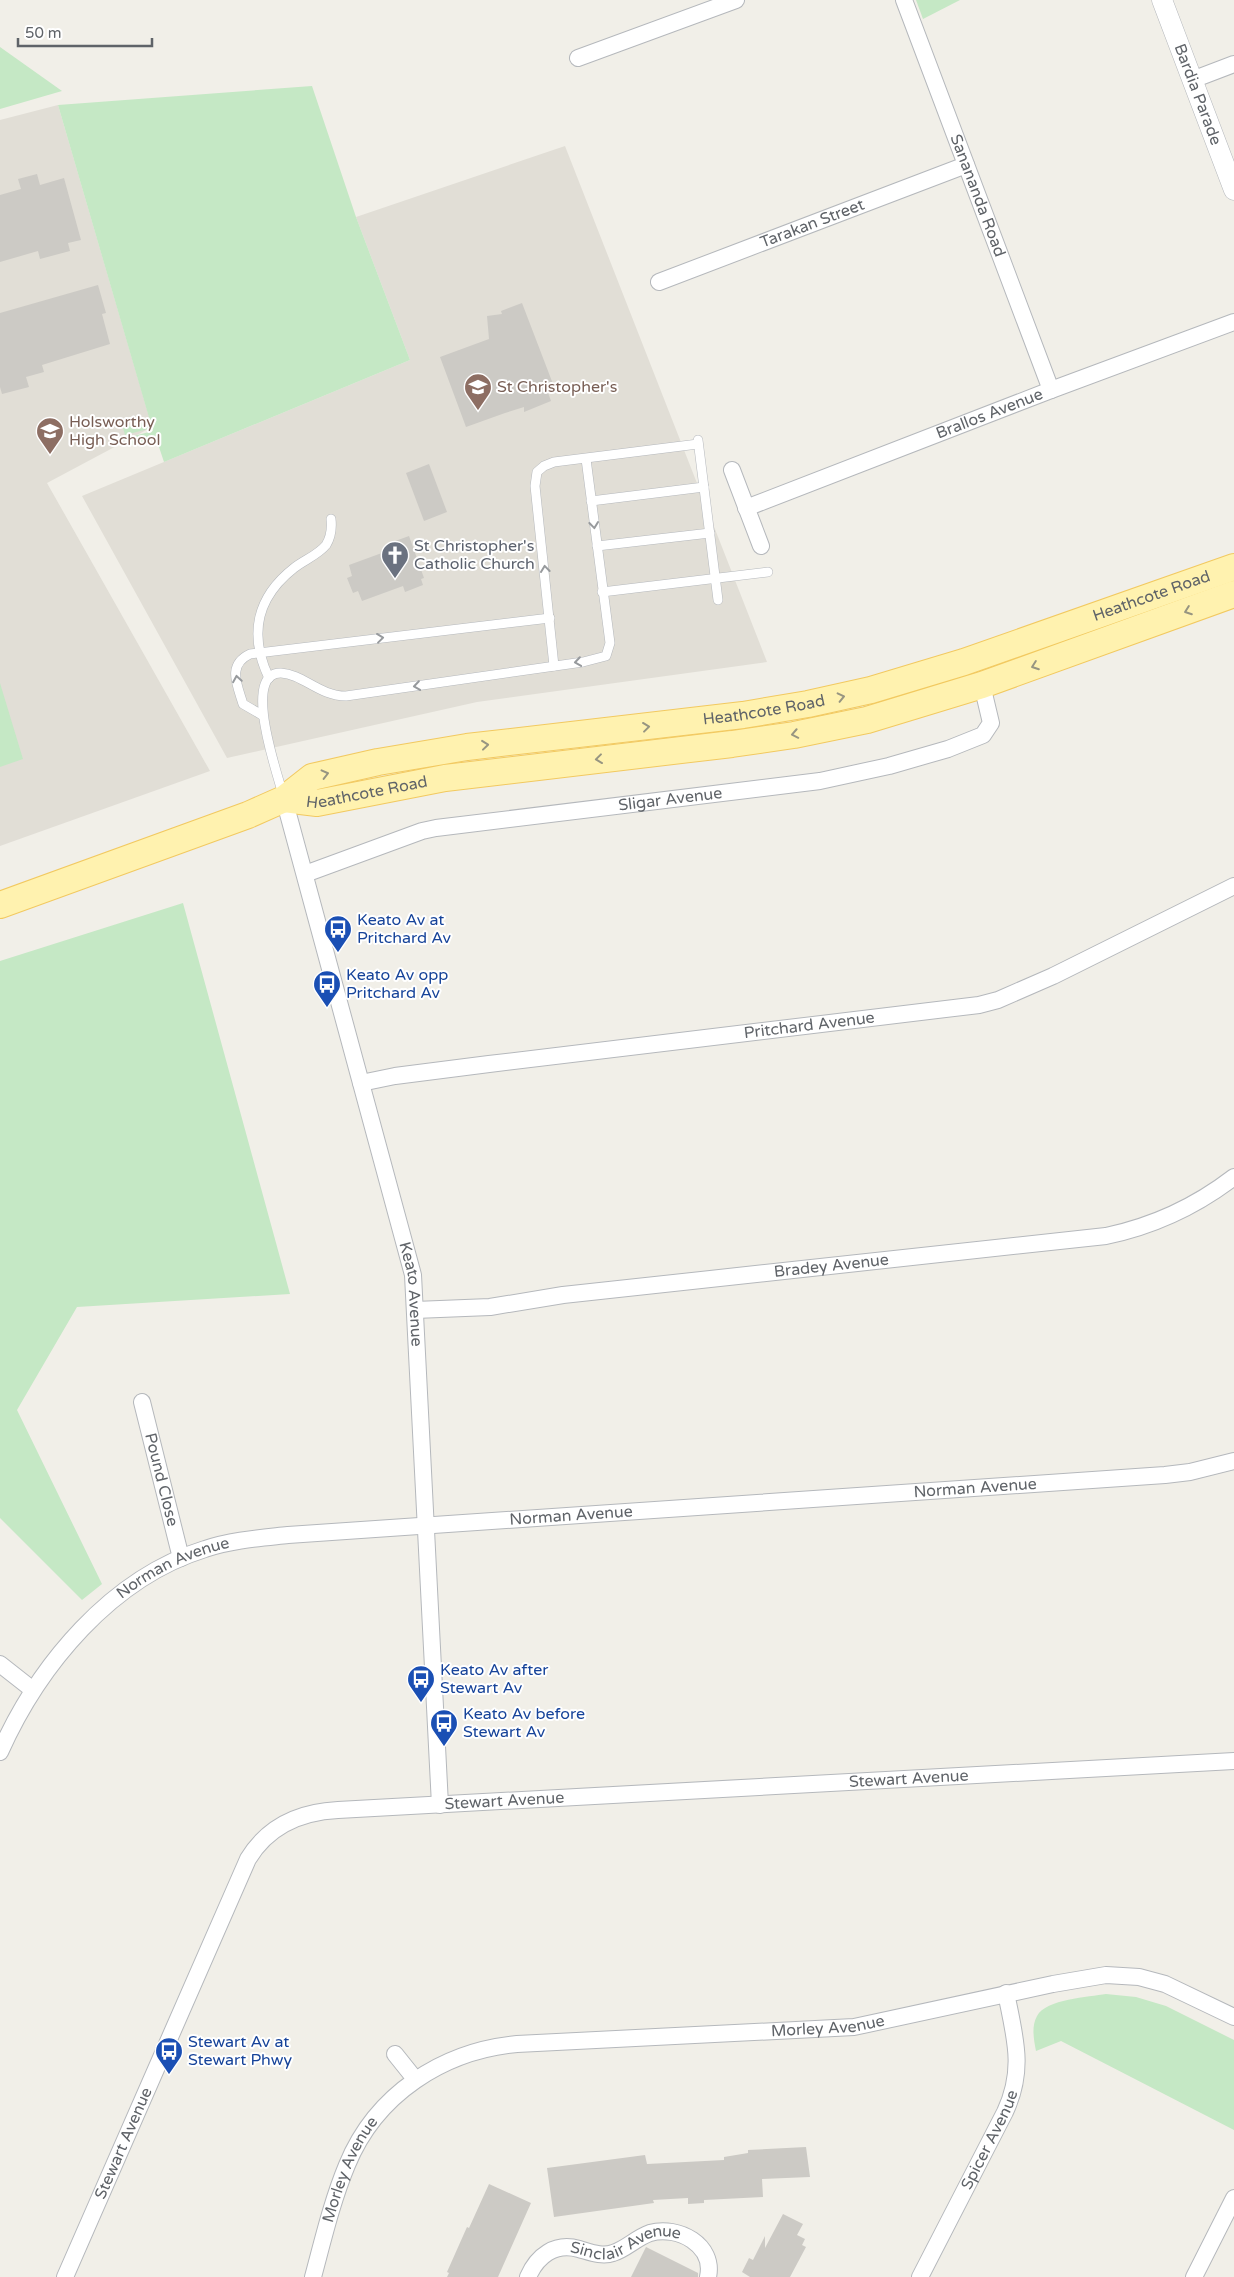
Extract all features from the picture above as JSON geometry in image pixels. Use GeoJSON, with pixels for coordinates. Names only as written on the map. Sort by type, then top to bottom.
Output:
{"type":"FeatureCollection","features":[{"type":"Feature","properties":{"kind":"main road","name":"Heathcote Road"},"geometry":{"type":"LineString","coordinates":[[0,905],[248,815],[284,799],[312,777],[378,762],[467,747],[743,715],[808,704],[871,690],[972,659],[1234,567]]}},
{"type":"Feature","properties":{"kind":"main road","name":"Heathcote Road"},"geometry":{"type":"LineString","coordinates":[[284,799],[317,803],[445,778],[775,738],[867,720],[982,685],[1234,594]]}},
{"type":"Feature","properties":{"kind":"street"},"geometry":{"type":"LineString","coordinates":[[578,58],[736,0]]}},
{"type":"Feature","properties":{"kind":"street","name":"Sanananda Road"},"geometry":{"type":"LineString","coordinates":[[904,0],[1051,390]]}},
{"type":"Feature","properties":{"kind":"street","name":"Bardia Parade"},"geometry":{"type":"LineString","coordinates":[[1162,0],[1234,190]]}},
{"type":"Feature","properties":{"kind":"street"},"geometry":{"type":"LineString","coordinates":[[1192,80],[1234,64]]}},
{"type":"Feature","properties":{"kind":"street","name":"Tarakan Street"},"geometry":{"type":"LineString","coordinates":[[659,282],[966,165]]}},
{"type":"Feature","properties":{"kind":"street","name":"Brallos Avenue"},"geometry":{"type":"LineString","coordinates":[[746,508],[1051,390],[1234,322]]}},
{"type":"Feature","properties":{"kind":"street"},"geometry":{"type":"LineString","coordinates":[[732,470],[761,546]]}},
{"type":"Feature","properties":{"kind":"street","name":"Sligar Avenue"},"geometry":{"type":"LineString","coordinates":[[304,874],[436,828],[782,787],[842,777],[912,760],[966,742],[986,732],[991,723],[982,685]]}},
{"type":"Feature","properties":{"kind":"street","name":"Keato Avenue"},"geometry":{"type":"LineString","coordinates":[[284,799],[413,1275],[440,1805]]}},
{"type":"Feature","properties":{"kind":"street","name":"Pritchard Avenue"},"geometry":{"type":"LineString","coordinates":[[362,1083],[395,1076],[980,1005],[998,1000],[1053,976],[1234,886]]}},
{"type":"Feature","properties":{"kind":"street","name":"Bradey Avenue"},"geometry":{"type":"LineString","coordinates":[[414,1310],[490,1307],[563,1295],[1106,1236],[1160,1222],[1197,1203],[1234,1178]]}},
{"type":"Feature","properties":{"kind":"street","name":"Pound Close"},"geometry":{"type":"LineString","coordinates":[[142,1402],[181,1558]]}},
{"type":"Feature","properties":{"kind":"street","name":"Norman Avenue"},"geometry":{"type":"LineString","coordinates":[[0,1752],[33,1690],[68,1643],[88,1622],[130,1588],[181,1558],[206,1548],[260,1538],[1165,1475],[1190,1472],[1234,1460]]}},
{"type":"Feature","properties":{"kind":"street"},"geometry":{"type":"LineString","coordinates":[[0,1664],[33,1690]]}},
{"type":"Feature","properties":{"kind":"street","name":"Stewart Avenue"},"geometry":{"type":"LineString","coordinates":[[65,2277],[235,1886],[254,1848],[262,1839],[285,1822],[310,1813],[1234,1761]]}},
{"type":"Feature","properties":{"kind":"street","name":"Morley Avenue"},"geometry":{"type":"LineString","coordinates":[[313,2277],[341,2180],[355,2147],[390,2100],[415,2079],[457,2057],[496,2046],[854,2027],[1087,1977],[1123,1975],[1165,1984],[1234,2017]]}},
{"type":"Feature","properties":{"kind":"street","name":"Spicer Avenue"},"geometry":{"type":"LineString","coordinates":[[920,2277],[1005,2112],[1015,2086],[1018,2057],[1006,1993]]}},
{"type":"Feature","properties":{"kind":"street"},"geometry":{"type":"LineString","coordinates":[[394,2054],[415,2079]]}},
{"type":"Feature","properties":{"kind":"street"},"geometry":{"type":"LineString","coordinates":[[1194,2277],[1234,2198]]}},
{"type":"Feature","properties":{"kind":"street","name":"Sinclair Avenue"},"geometry":{"type":"LineString","coordinates":[[528,2277],[540,2257],[549,2251],[569,2247],[596,2254],[612,2254],[642,2236],[663,2232],[687,2237],[697,2242],[709,2260],[708,2277]]}},
{"type":"Feature","properties":{"kind":"lane"},"geometry":{"type":"LineString","coordinates":[[554,666],[536,476],[540,468],[549,464],[586,459],[586,457],[698,442],[718,600]]}},
{"type":"Feature","properties":{"kind":"lane"},"geometry":{"type":"LineString","coordinates":[[284,799],[262,715],[263,690],[269,678],[280,673],[287,674],[323,692],[346,696],[598,660],[606,656],[610,643],[586,459]]}},
{"type":"Feature","properties":{"kind":"lane"},"geometry":{"type":"LineString","coordinates":[[591,501],[704,487]]}},
{"type":"Feature","properties":{"kind":"lane"},"geometry":{"type":"LineString","coordinates":[[269,678],[262,665],[258,625],[266,598],[287,574],[324,547],[331,534],[331,519]]}},
{"type":"Feature","properties":{"kind":"lane"},"geometry":{"type":"LineString","coordinates":[[597,546],[710,533]]}},
{"type":"Feature","properties":{"kind":"lane"},"geometry":{"type":"LineString","coordinates":[[602,592],[768,572]]}},
{"type":"Feature","properties":{"kind":"lane"},"geometry":{"type":"LineString","coordinates":[[262,715],[243,704],[235,672],[237,664],[242,658],[260,653],[550,618]]}},
{"type":"Feature","properties":{"kind":"shaded area","name":"Holsworthy High School"},"geometry":{"type":"Polygon","coordinates":[[[58,105],[152,427],[47,483],[210,771],[0,846],[0,120],[58,105]]]}},
{"type":"Feature","properties":{"kind":"shaded area","name":"St Christopher's"},"geometry":{"type":"Polygon","coordinates":[[[565,146],[767,662],[477,702],[227,758],[82,496],[410,360],[356,217],[565,146]]]}},
{"type":"Feature","properties":{"kind":"green space"},"geometry":{"type":"Polygon","coordinates":[[[916,0],[960,0],[923,19],[916,0]]]}},
{"type":"Feature","properties":{"kind":"green space"},"geometry":{"type":"Polygon","coordinates":[[[0,47],[62,91],[0,109],[0,47]]]}},
{"type":"Feature","properties":{"kind":"green space"},"geometry":{"type":"Polygon","coordinates":[[[312,86],[356,217],[410,360],[164,462],[156,438],[128,446],[126,438],[153,431],[152,428],[125,435],[123,428],[150,421],[58,105],[312,86]]]}},
{"type":"Feature","properties":{"kind":"green space"},"geometry":{"type":"Polygon","coordinates":[[[0,683],[23,759],[0,767],[0,683]]]}},
{"type":"Feature","properties":{"kind":"green space"},"geometry":{"type":"Polygon","coordinates":[[[183,903],[290,1294],[77,1307],[17,1410],[102,1584],[82,1600],[0,1518],[0,961],[183,903]]]}},
{"type":"Feature","properties":{"kind":"green space"},"geometry":{"type":"Polygon","coordinates":[[[1106,1994],[1136,1997],[1166,2006],[1234,2040],[1234,2130],[1061,2041],[1036,2051],[1034,2025],[1037,2016],[1042,2010],[1058,2002],[1106,1994]]]}},
{"type":"Feature","properties":{"kind":"building"},"geometry":{"type":"Polygon","coordinates":[[[37,174],[40,185],[64,178],[81,240],[68,243],[70,251],[40,259],[38,251],[0,262],[0,195],[21,189],[18,179],[37,174]]]}},
{"type":"Feature","properties":{"kind":"building"},"geometry":{"type":"Polygon","coordinates":[[[98,285],[106,313],[102,314],[110,344],[42,365],[44,372],[26,377],[29,387],[2,394],[0,387],[0,313],[98,285]]]}},
{"type":"Feature","properties":{"kind":"building"},"geometry":{"type":"Polygon","coordinates":[[[522,303],[553,384],[546,387],[551,401],[524,412],[524,407],[466,427],[440,357],[489,339],[487,316],[502,314],[501,311],[522,303]]]}},
{"type":"Feature","properties":{"kind":"building"},"geometry":{"type":"Polygon","coordinates":[[[429,464],[447,512],[424,521],[406,473],[429,464]]]}},
{"type":"Feature","properties":{"kind":"building"},"geometry":{"type":"Polygon","coordinates":[[[409,536],[424,578],[421,579],[423,585],[405,592],[403,586],[362,601],[358,591],[353,593],[347,578],[352,576],[349,565],[390,550],[387,544],[409,536]]]}},
{"type":"Feature","properties":{"kind":"building"},"geometry":{"type":"Polygon","coordinates":[[[806,2147],[810,2177],[762,2179],[763,2197],[704,2200],[704,2203],[688,2204],[688,2198],[653,2200],[654,2203],[554,2217],[547,2168],[645,2155],[647,2164],[724,2160],[724,2157],[748,2153],[748,2150],[806,2147]]]}},
{"type":"Feature","properties":{"kind":"building"},"geometry":{"type":"Polygon","coordinates":[[[489,2184],[531,2203],[498,2277],[447,2277],[449,2273],[447,2272],[467,2227],[469,2228],[489,2184]]]}},
{"type":"Feature","properties":{"kind":"building"},"geometry":{"type":"Polygon","coordinates":[[[783,2214],[803,2224],[797,2235],[805,2239],[802,2245],[806,2247],[790,2277],[750,2277],[742,2272],[749,2258],[753,2260],[765,2236],[765,2248],[783,2214]]]}},
{"type":"Feature","properties":{"kind":"building"},"geometry":{"type":"Polygon","coordinates":[[[646,2247],[698,2273],[698,2277],[631,2277],[646,2247]]]}},
{"type":"Feature","properties":{"kind":"place","name":"St Christopher's"},"geometry":{"type":"Point","coordinates":[478,411]}},
{"type":"Feature","properties":{"kind":"place","name":"Holsworthy High School"},"geometry":{"type":"Point","coordinates":[50,455]}},
{"type":"Feature","properties":{"kind":"place","name":"St Christopher's Catholic Church"},"geometry":{"type":"Point","coordinates":[395,579]}},
{"type":"Feature","properties":{"kind":"place","name":"Keato Av at Pritchard Av"},"geometry":{"type":"Point","coordinates":[338,953]}},
{"type":"Feature","properties":{"kind":"place","name":"Keato Av opp Pritchard Av"},"geometry":{"type":"Point","coordinates":[327,1008]}},
{"type":"Feature","properties":{"kind":"place","name":"Keato Av after Stewart Av"},"geometry":{"type":"Point","coordinates":[421,1703]}},
{"type":"Feature","properties":{"kind":"place","name":"Keato Av before Stewart Av"},"geometry":{"type":"Point","coordinates":[444,1747]}},
{"type":"Feature","properties":{"kind":"place","name":"Stewart Av at Stewart Phwy"},"geometry":{"type":"Point","coordinates":[169,2075]}}]}
